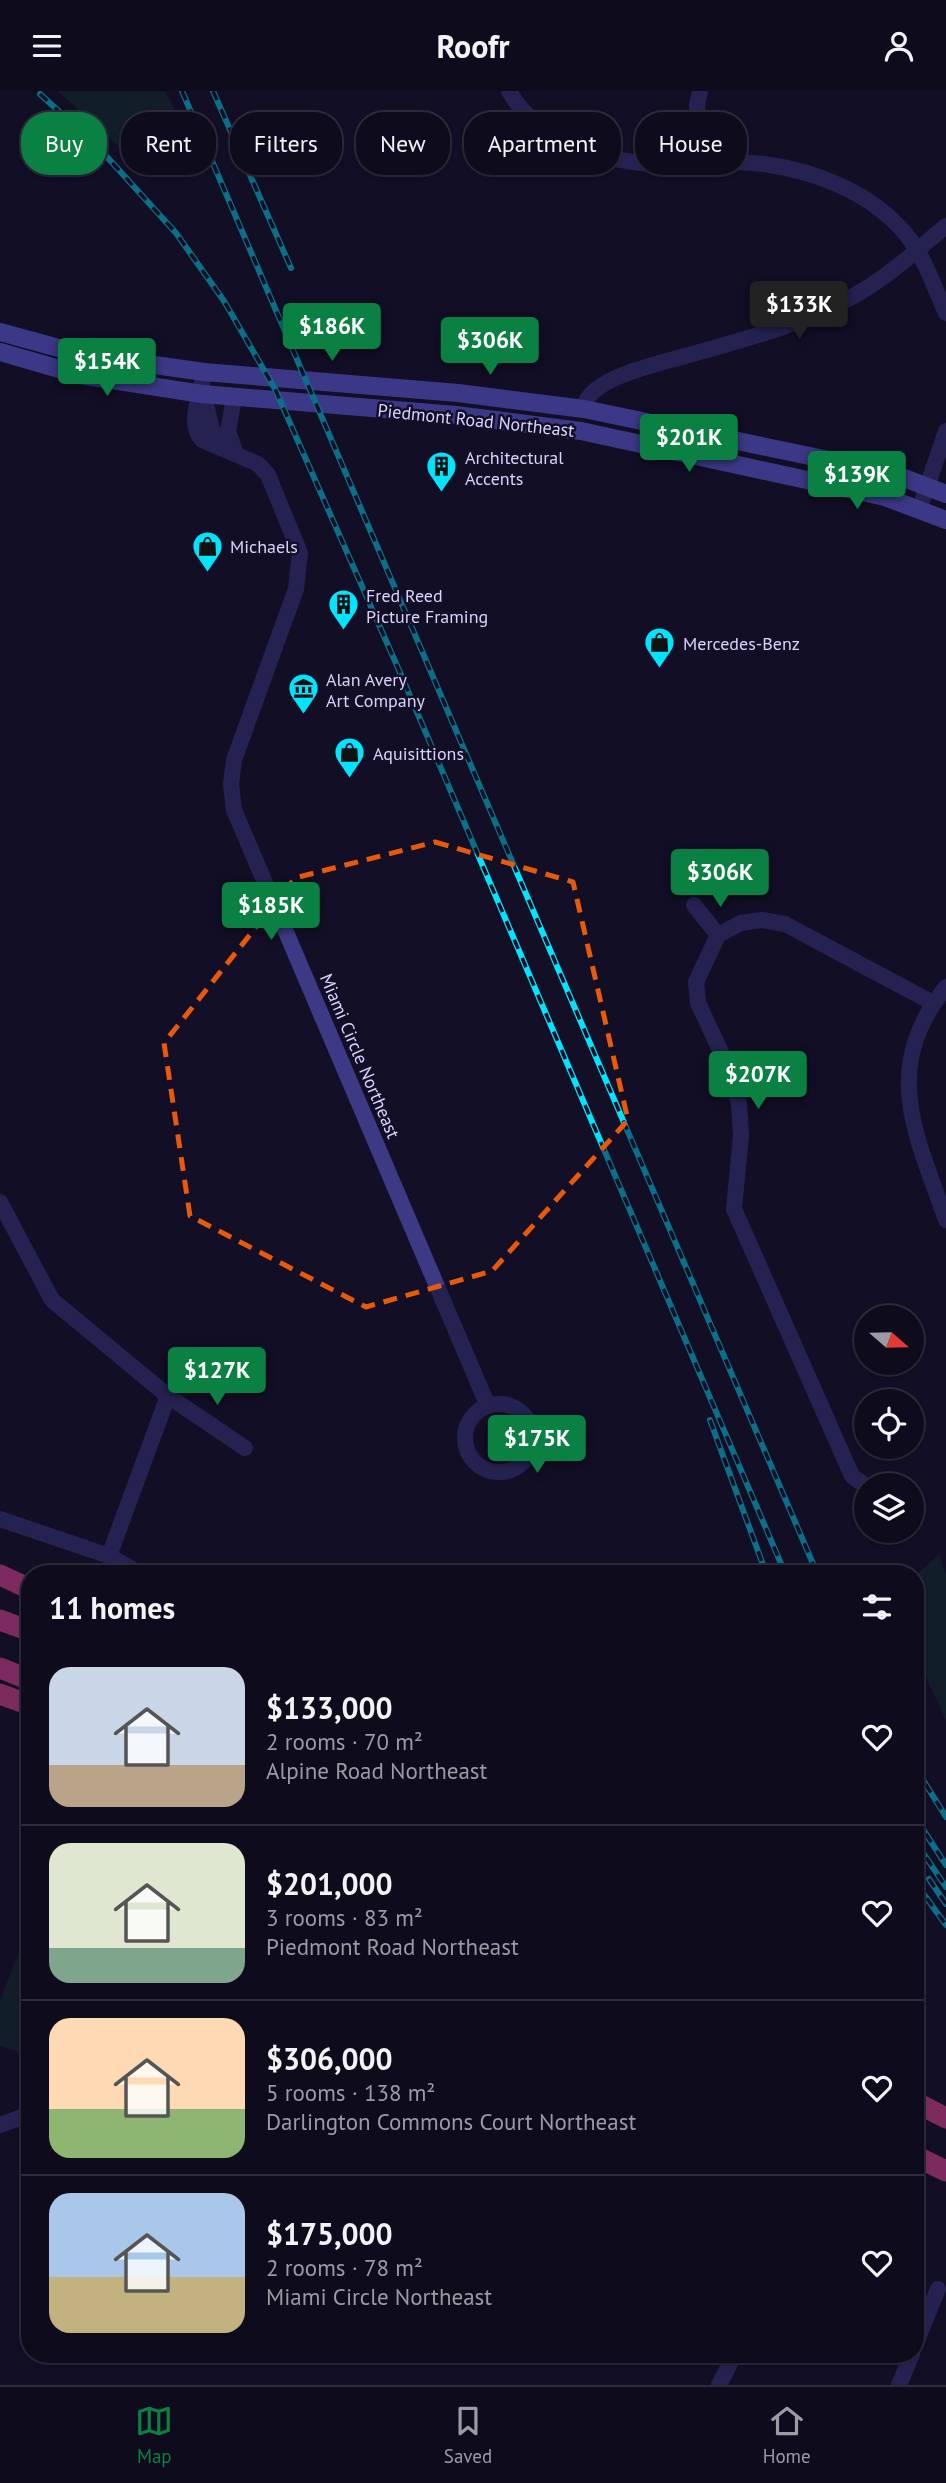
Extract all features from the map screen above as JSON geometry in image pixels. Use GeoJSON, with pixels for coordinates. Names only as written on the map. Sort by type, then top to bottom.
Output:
{"type":"FeatureCollection","features":[{"type":"Feature","properties":{"kind":"highway"},"geometry":{"type":"LineString","coordinates":[[0,1575],[21,1585]]}},
{"type":"Feature","properties":{"kind":"highway"},"geometry":{"type":"LineString","coordinates":[[0,1620],[21,1628]]}},
{"type":"Feature","properties":{"kind":"highway"},"geometry":{"type":"LineString","coordinates":[[0,1668],[21,1676]]}},
{"type":"Feature","properties":{"kind":"highway"},"geometry":{"type":"LineString","coordinates":[[0,1694],[21,1702]]}},
{"type":"Feature","properties":{"kind":"highway"},"geometry":{"type":"LineString","coordinates":[[924,2107],[946,2118]]}},
{"type":"Feature","properties":{"kind":"highway"},"geometry":{"type":"LineString","coordinates":[[924,2160],[946,2171]]}},
{"type":"Feature","properties":{"kind":"main road","name":"Piedmont Road Northeast"},"geometry":{"type":"LineString","coordinates":[[0,332],[85,355],[204,372],[458,393],[584,409],[891,473],[946,494]]}},
{"type":"Feature","properties":{"kind":"main road","name":"Piedmont Road Northeast"},"geometry":{"type":"LineString","coordinates":[[0,352],[80,375],[201,394],[456,415],[581,431],[884,497],[946,520]]}},
{"type":"Feature","properties":{"kind":"street"},"geometry":{"type":"LineString","coordinates":[[509,91],[545,129],[584,149],[612,158],[635,161]]}},
{"type":"Feature","properties":{"kind":"street"},"geometry":{"type":"LineString","coordinates":[[697,112],[700,91]]}},
{"type":"Feature","properties":{"kind":"street"},"geometry":{"type":"LineString","coordinates":[[747,163],[761,163],[827,179],[881,210],[904,232],[917,250],[946,313]]}},
{"type":"Feature","properties":{"kind":"street"},"geometry":{"type":"LineString","coordinates":[[584,409],[584,400],[592,392],[632,372],[808,318],[859,293],[946,226]]}},
{"type":"Feature","properties":{"kind":"street","name":"Miami Circle Northeast"},"geometry":{"type":"LineString","coordinates":[[204,372],[201,394],[207,405],[207,419],[215,437],[237,456],[258,464],[268,475],[296,541],[300,566],[296,589],[234,760],[231,784],[234,810],[488,1406]]}},
{"type":"Feature","properties":{"kind":"street"},"geometry":{"type":"LineString","coordinates":[[233,398],[228,431],[237,456]]}},
{"type":"Feature","properties":{"kind":"street"},"geometry":{"type":"LineString","coordinates":[[919,510],[946,431]]}},
{"type":"Feature","properties":{"kind":"street"},"geometry":{"type":"LineString","coordinates":[[694,905],[718,935]]}},
{"type":"Feature","properties":{"kind":"street"},"geometry":{"type":"LineString","coordinates":[[854,1477],[734,1209],[741,1135],[739,1104],[728,1067],[698,1003],[696,982],[718,935],[740,923],[762,919],[785,924],[933,1003]]}},
{"type":"Feature","properties":{"kind":"street"},"geometry":{"type":"LineString","coordinates":[[946,987],[933,1003],[917,1032],[909,1055],[908,1100],[946,1220]]}},
{"type":"Feature","properties":{"kind":"street"},"geometry":{"type":"LineString","coordinates":[[0,1202],[52,1300],[168,1397],[245,1448]]}},
{"type":"Feature","properties":{"kind":"street"},"geometry":{"type":"LineString","coordinates":[[109,1556],[168,1397]]}},
{"type":"Feature","properties":{"kind":"street"},"geometry":{"type":"LineString","coordinates":[[488,1406],[513,1407],[523,1413],[531,1427],[533,1440],[528,1457],[514,1470],[500,1473],[485,1470],[469,1455],[465,1444],[467,1426],[474,1415],[488,1406]]}},
{"type":"Feature","properties":{"kind":"street"},"geometry":{"type":"LineString","coordinates":[[0,1519],[109,1556],[125,1565]]}},
{"type":"Feature","properties":{"kind":"street"},"geometry":{"type":"LineString","coordinates":[[0,2125],[21,2117]]}},
{"type":"Feature","properties":{"kind":"street"},"geometry":{"type":"LineString","coordinates":[[924,2323],[938,2289]]}},
{"type":"Feature","properties":{"kind":"street"},"geometry":{"type":"LineString","coordinates":[[719,2385],[730,2363]]}},
{"type":"Feature","properties":{"kind":"street"},"geometry":{"type":"LineString","coordinates":[[899,2385],[908,2363]]}},
{"type":"Feature","properties":{"kind":"highlighted area"},"geometry":{"type":"Polygon","coordinates":[[[435,842],[573,882],[628,1120],[492,1271],[366,1307],[190,1216],[164,1043],[295,878],[435,842]]]}},
{"type":"Feature","properties":{"kind":"green space"},"geometry":{"type":"Polygon","coordinates":[[[58,91],[165,91],[176,112],[121,112],[121,149],[107,136],[107,112],[81,112],[58,91]]]}},
{"type":"Feature","properties":{"kind":"green space"},"geometry":{"type":"Polygon","coordinates":[[[939,1555],[946,1574],[946,1720],[924,1672],[924,1568],[939,1555]]]}},
{"type":"Feature","properties":{"kind":"green space"},"geometry":{"type":"Polygon","coordinates":[[[21,1948],[21,2053],[0,2045],[0,2000],[21,1948]]]}},
{"type":"Feature","properties":{"kind":"railway"},"geometry":{"type":"LineString","coordinates":[[182,91],[814,1565]]}},
{"type":"Feature","properties":{"kind":"railway"},"geometry":{"type":"LineString","coordinates":[[213,91],[291,268]]}},
{"type":"Feature","properties":{"kind":"railway"},"geometry":{"type":"LineString","coordinates":[[40,94],[98,147],[176,233],[224,301],[275,389],[402,677],[782,1565]]}},
{"type":"Feature","properties":{"kind":"railway"},"geometry":{"type":"LineString","coordinates":[[710,1420],[763,1565]]}},
{"type":"Feature","properties":{"kind":"railway"},"geometry":{"type":"LineString","coordinates":[[924,1782],[946,1817]]}},
{"type":"Feature","properties":{"kind":"railway"},"geometry":{"type":"LineString","coordinates":[[924,1831],[946,1865]]}},
{"type":"Feature","properties":{"kind":"railway"},"geometry":{"type":"LineString","coordinates":[[924,1854],[946,1887]]}},
{"type":"Feature","properties":{"kind":"railway"},"geometry":{"type":"LineString","coordinates":[[929,1879],[946,1904]]}},
{"type":"Feature","properties":{"kind":"railway"},"geometry":{"type":"LineString","coordinates":[[924,1894],[946,1925]]}},
{"type":"Feature","properties":{"kind":"place","name":"Architectural Accents"},"geometry":{"type":"Point","coordinates":[442,494]}},
{"type":"Feature","properties":{"kind":"place","name":"Michaels"},"geometry":{"type":"Point","coordinates":[207,573]}},
{"type":"Feature","properties":{"kind":"place","name":"Fred Reed Picture Framing"},"geometry":{"type":"Point","coordinates":[343,632]}},
{"type":"Feature","properties":{"kind":"place","name":"Mercedes-Benz"},"geometry":{"type":"Point","coordinates":[660,670]}},
{"type":"Feature","properties":{"kind":"place","name":"Alan Avery Art Company"},"geometry":{"type":"Point","coordinates":[303,716]}},
{"type":"Feature","properties":{"kind":"place","name":"Aquisittions"},"geometry":{"type":"Point","coordinates":[350,780]}}]}
